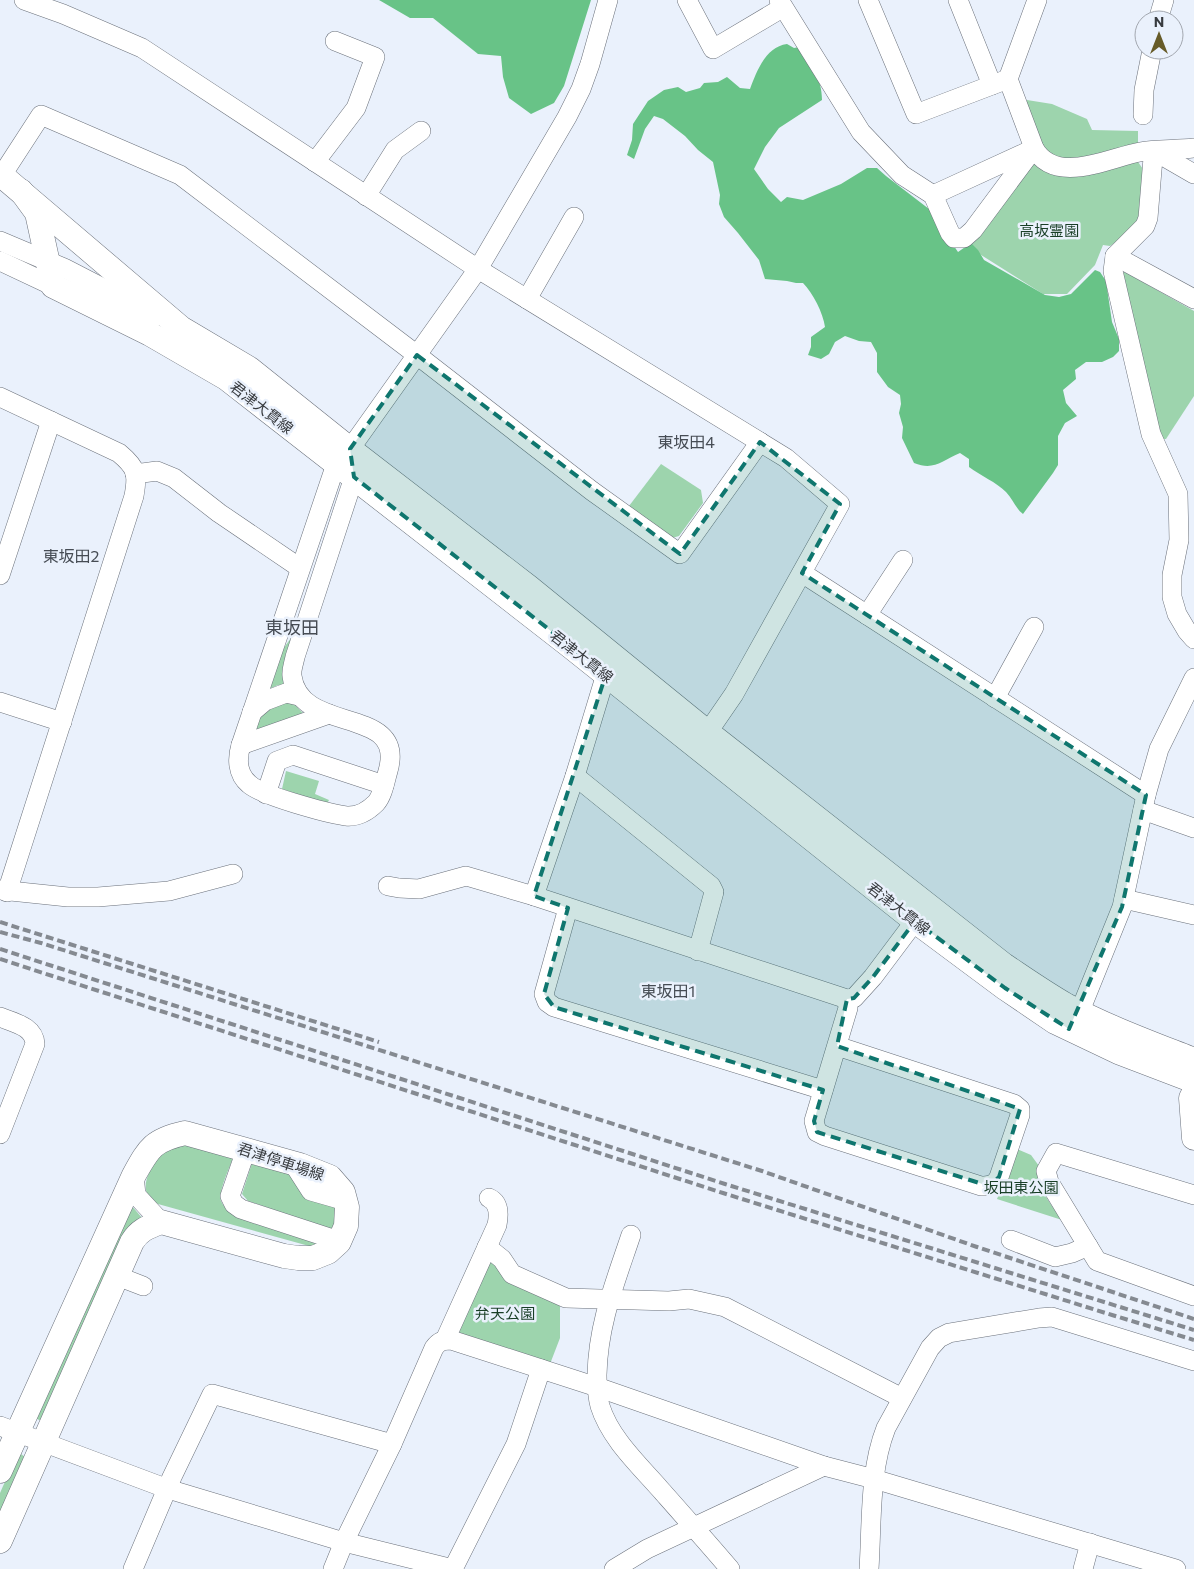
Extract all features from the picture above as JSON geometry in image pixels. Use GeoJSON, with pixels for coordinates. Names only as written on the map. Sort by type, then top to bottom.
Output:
{"type":"FeatureCollection","features":[{"type":"Feature","properties":{"kind":"main road","name":"君津大貫線"},"geometry":{"type":"LineString","coordinates":[[1,174],[180,328],[250,369],[347,464],[606,674],[703,740],[1033,985],[1074,1020],[1118,1052],[1194,1081]]}},
{"type":"Feature","properties":{"kind":"main road","name":"君津大貫線"},"geometry":{"type":"LineString","coordinates":[[21,191],[37,214],[53,286],[150,334],[226,378],[347,464],[530,588],[703,740],[915,921],[1005,988],[1055,1022],[1074,1020],[1129,1035],[1194,1060]]}},
{"type":"Feature","properties":{"kind":"main road"},"geometry":{"type":"LineString","coordinates":[[1194,1092],[1191,1098],[1194,1138]]}},
{"type":"Feature","properties":{"kind":"main road","name":"君津停車場線"},"geometry":{"type":"LineString","coordinates":[[0,1471],[9,1429],[134,1175],[148,1150],[166,1137],[184,1133],[293,1163],[330,1177],[343,1192],[347,1207],[346,1226],[339,1241]]}},
{"type":"Feature","properties":{"kind":"main road"},"geometry":{"type":"LineString","coordinates":[[0,1542],[137,1234],[144,1228],[161,1222],[284,1256],[298,1258],[313,1258],[328,1252],[339,1241]]}},
{"type":"Feature","properties":{"kind":"street"},"geometry":{"type":"LineString","coordinates":[[24,0],[63,14],[142,48],[478,269],[786,458],[840,504],[734,694],[703,740]]}},
{"type":"Feature","properties":{"kind":"street"},"geometry":{"type":"LineString","coordinates":[[347,464],[291,675],[299,696],[307,704],[371,728],[379,732],[386,740],[390,764],[377,802],[353,817],[266,794],[248,784],[240,771],[237,758],[241,745],[300,568],[347,464],[417,355],[478,269],[567,117],[590,64],[608,0]]}},
{"type":"Feature","properties":{"kind":"street"},"geometry":{"type":"LineString","coordinates":[[687,0],[713,48],[780,4],[861,132],[902,175],[933,195],[954,238],[964,238],[973,230],[1034,148]]}},
{"type":"Feature","properties":{"kind":"street"},"geometry":{"type":"LineString","coordinates":[[868,0],[916,114],[1000,82],[1037,0]]}},
{"type":"Feature","properties":{"kind":"street"},"geometry":{"type":"LineString","coordinates":[[958,0],[1039,158],[1062,168],[1086,166],[1142,152],[1194,148]]}},
{"type":"Feature","properties":{"kind":"street"},"geometry":{"type":"LineString","coordinates":[[315,162],[356,108],[375,57],[334,41]]}},
{"type":"Feature","properties":{"kind":"street"},"geometry":{"type":"LineString","coordinates":[[1143,115],[1144,90],[1150,60]]}},
{"type":"Feature","properties":{"kind":"street"},"geometry":{"type":"LineString","coordinates":[[1,174],[41,115],[180,175],[592,491],[680,554],[760,442]]}},
{"type":"Feature","properties":{"kind":"street"},"geometry":{"type":"LineString","coordinates":[[366,196],[395,150],[422,131]]}},
{"type":"Feature","properties":{"kind":"street"},"geometry":{"type":"LineString","coordinates":[[933,195],[1034,148]]}},
{"type":"Feature","properties":{"kind":"street"},"geometry":{"type":"LineString","coordinates":[[1156,152],[1194,174]]}},
{"type":"Feature","properties":{"kind":"street"},"geometry":{"type":"LineString","coordinates":[[1156,152],[1148,218],[1144,226],[1115,256],[1113,271],[1151,434],[1178,494],[1187,544]]}},
{"type":"Feature","properties":{"kind":"street"},"geometry":{"type":"LineString","coordinates":[[527,299],[574,217]]}},
{"type":"Feature","properties":{"kind":"street"},"geometry":{"type":"LineString","coordinates":[[0,241],[48,261],[180,328]]}},
{"type":"Feature","properties":{"kind":"street"},"geometry":{"type":"LineString","coordinates":[[1115,256],[1194,299]]}},
{"type":"Feature","properties":{"kind":"street"},"geometry":{"type":"LineString","coordinates":[[0,261],[53,286]]}},
{"type":"Feature","properties":{"kind":"street"},"geometry":{"type":"LineString","coordinates":[[0,397],[119,452],[131,463],[137,479],[134,496],[62,722],[4,891],[68,897],[98,897],[169,891],[233,874]]}},
{"type":"Feature","properties":{"kind":"street"},"geometry":{"type":"LineString","coordinates":[[0,575],[51,421]]}},
{"type":"Feature","properties":{"kind":"street"},"geometry":{"type":"LineString","coordinates":[[136,474],[157,471],[174,478],[219,514],[300,568]]}},
{"type":"Feature","properties":{"kind":"street"},"geometry":{"type":"LineString","coordinates":[[1194,518],[1187,544],[1172,575],[1172,597],[1177,614],[1187,631],[1194,638]]}},
{"type":"Feature","properties":{"kind":"street"},"geometry":{"type":"LineString","coordinates":[[867,615],[903,560]]}},
{"type":"Feature","properties":{"kind":"street"},"geometry":{"type":"LineString","coordinates":[[802,573],[995,698],[1144,803],[1194,828]]}},
{"type":"Feature","properties":{"kind":"street"},"geometry":{"type":"LineString","coordinates":[[995,698],[1034,627]]}},
{"type":"Feature","properties":{"kind":"street"},"geometry":{"type":"LineString","coordinates":[[534,896],[576,776],[606,674]]}},
{"type":"Feature","properties":{"kind":"street"},"geometry":{"type":"LineString","coordinates":[[1074,1020],[1124,899],[1144,803],[1159,749],[1194,678]]}},
{"type":"Feature","properties":{"kind":"street"},"geometry":{"type":"LineString","coordinates":[[252,712],[265,701],[286,693],[299,696]]}},
{"type":"Feature","properties":{"kind":"street"},"geometry":{"type":"LineString","coordinates":[[0,702],[62,722]]}},
{"type":"Feature","properties":{"kind":"street"},"geometry":{"type":"LineString","coordinates":[[241,745],[330,714]]}},
{"type":"Feature","properties":{"kind":"street"},"geometry":{"type":"LineString","coordinates":[[266,794],[277,760],[294,755],[384,785]]}},
{"type":"Feature","properties":{"kind":"street"},"geometry":{"type":"LineString","coordinates":[[576,776],[711,886],[714,892],[698,950]]}},
{"type":"Feature","properties":{"kind":"street"},"geometry":{"type":"LineString","coordinates":[[388,886],[419,889],[466,876],[534,896],[847,999],[854,998],[873,977],[915,921]]}},
{"type":"Feature","properties":{"kind":"street"},"geometry":{"type":"LineString","coordinates":[[1124,899],[1194,915]]}},
{"type":"Feature","properties":{"kind":"street"},"geometry":{"type":"LineString","coordinates":[[568,908],[544,994],[547,1002],[554,1007],[823,1090]]}},
{"type":"Feature","properties":{"kind":"street"},"geometry":{"type":"LineString","coordinates":[[836,1046],[1014,1104],[1020,1108],[1020,1115],[996,1183],[989,1186],[981,1186],[825,1136],[818,1132],[814,1121],[836,1046],[848,1008],[847,999]]}},
{"type":"Feature","properties":{"kind":"street"},"geometry":{"type":"LineString","coordinates":[[0,1017],[30,1030],[35,1044],[0,1134]]}},
{"type":"Feature","properties":{"kind":"street"},"geometry":{"type":"LineString","coordinates":[[246,1150],[230,1196],[234,1204],[241,1209],[339,1241]]}},
{"type":"Feature","properties":{"kind":"street"},"geometry":{"type":"LineString","coordinates":[[1194,1195],[1056,1153],[1046,1171],[1049,1182],[1097,1261],[1194,1296]]}},
{"type":"Feature","properties":{"kind":"street"},"geometry":{"type":"LineString","coordinates":[[134,1175],[136,1195],[161,1222]]}},
{"type":"Feature","properties":{"kind":"street"},"geometry":{"type":"LineString","coordinates":[[445,1340],[497,1225],[499,1214],[497,1205],[488,1198]]}},
{"type":"Feature","properties":{"kind":"street"},"geometry":{"type":"LineString","coordinates":[[631,1235],[600,1334],[597,1387],[599,1404],[606,1420],[627,1451],[730,1569]]}},
{"type":"Feature","properties":{"kind":"street"},"geometry":{"type":"LineString","coordinates":[[1011,1240],[1055,1257],[1072,1253],[1088,1246]]}},
{"type":"Feature","properties":{"kind":"street"},"geometry":{"type":"LineString","coordinates":[[487,1247],[502,1259],[512,1274],[566,1298],[669,1301],[689,1299],[725,1307],[902,1398]]}},
{"type":"Feature","properties":{"kind":"street"},"geometry":{"type":"LineString","coordinates":[[117,1276],[143,1286]]}},
{"type":"Feature","properties":{"kind":"street"},"geometry":{"type":"LineString","coordinates":[[869,1569],[874,1479],[881,1440],[930,1348],[939,1338],[949,1333],[1052,1317],[1194,1361]]}},
{"type":"Feature","properties":{"kind":"street"},"geometry":{"type":"LineString","coordinates":[[333,1569],[344,1542],[392,1444],[434,1348],[438,1342],[445,1340],[451,1340],[597,1387],[824,1466],[874,1479],[1176,1569]]}},
{"type":"Feature","properties":{"kind":"street"},"geometry":{"type":"LineString","coordinates":[[9,1429],[168,1489],[344,1542],[453,1569],[516,1444],[541,1369]]}},
{"type":"Feature","properties":{"kind":"street"},"geometry":{"type":"LineString","coordinates":[[133,1569],[212,1394],[392,1444]]}},
{"type":"Feature","properties":{"kind":"street"},"geometry":{"type":"LineString","coordinates":[[614,1569],[647,1550],[824,1466]]}},
{"type":"Feature","properties":{"kind":"street"},"geometry":{"type":"LineString","coordinates":[[1083,1569],[1090,1543]]}},
{"type":"Feature","properties":{"kind":"highlighted area"},"geometry":{"type":"Polygon","coordinates":[[[417,355],[680,554],[760,442],[840,504],[802,573],[1146,795],[1122,907],[1069,1029],[1005,988],[915,921],[873,977],[854,998],[847,999],[837,1046],[1020,1109],[999,1177],[989,1186],[817,1132],[814,1121],[823,1090],[554,1007],[544,994],[568,908],[534,896],[606,674],[354,477],[350,449],[417,355]]]}},
{"type":"Feature","properties":{"kind":"green space"},"geometry":{"type":"Polygon","coordinates":[[[379,0],[591,0],[564,86],[554,103],[531,114],[509,98],[503,77],[501,56],[478,54],[433,18],[410,18],[379,0]]]}},
{"type":"Feature","properties":{"kind":"green space"},"geometry":{"type":"Polygon","coordinates":[[[787,44],[794,48],[799,47],[812,66],[818,78],[822,100],[779,128],[765,147],[754,169],[768,189],[781,202],[787,197],[803,200],[841,184],[867,168],[877,168],[929,209],[958,252],[971,243],[984,260],[1045,295],[1059,297],[1071,294],[1095,270],[1100,272],[1106,281],[1112,322],[1119,339],[1119,351],[1113,357],[1102,362],[1086,362],[1075,370],[1076,379],[1063,390],[1066,403],[1077,416],[1065,423],[1058,436],[1058,465],[1023,514],[1006,492],[969,467],[969,459],[960,453],[932,465],[927,466],[914,463],[902,438],[903,427],[899,413],[900,395],[888,387],[877,372],[877,353],[871,342],[859,341],[845,336],[835,342],[829,354],[821,359],[808,355],[811,347],[811,337],[825,327],[814,298],[803,283],[765,279],[759,260],[724,217],[719,204],[720,195],[713,162],[685,136],[663,119],[654,116],[645,129],[634,159],[627,155],[632,140],[633,124],[648,101],[664,90],[678,87],[686,92],[700,88],[704,83],[718,82],[727,77],[740,88],[750,89],[763,60],[773,50],[787,44]]]}},
{"type":"Feature","properties":{"kind":"green space"},"geometry":{"type":"Polygon","coordinates":[[[1027,100],[1052,104],[1087,119],[1092,130],[1138,131],[1138,149],[1085,164],[1044,155],[1026,103],[1027,100]]]}},
{"type":"Feature","properties":{"kind":"green space","name":"高坂霊園"},"geometry":{"type":"Polygon","coordinates":[[[1033,159],[1136,159],[1145,172],[1140,222],[1135,229],[1110,246],[1103,245],[1095,265],[1067,294],[1043,294],[970,248],[970,240],[1033,159]]]}},
{"type":"Feature","properties":{"kind":"green space"},"geometry":{"type":"Polygon","coordinates":[[[1125,272],[1194,311],[1194,396],[1166,439],[1159,439],[1121,273],[1125,272]]]}},
{"type":"Feature","properties":{"kind":"green space"},"geometry":{"type":"Polygon","coordinates":[[[661,464],[701,490],[703,503],[679,536],[672,538],[629,506],[661,464]]]}},
{"type":"Feature","properties":{"kind":"green space"},"geometry":{"type":"Polygon","coordinates":[[[291,638],[283,674],[284,685],[278,685],[263,692],[283,649],[291,638]]]}},
{"type":"Feature","properties":{"kind":"green space"},"geometry":{"type":"Polygon","coordinates":[[[289,702],[304,714],[251,732],[253,724],[271,705],[289,702]]]}},
{"type":"Feature","properties":{"kind":"green space"},"geometry":{"type":"Polygon","coordinates":[[[286,771],[319,781],[315,794],[329,800],[327,804],[282,789],[286,771]]]}},
{"type":"Feature","properties":{"kind":"green space"},"geometry":{"type":"Polygon","coordinates":[[[181,1145],[194,1145],[234,1155],[223,1185],[221,1197],[222,1203],[228,1210],[324,1241],[315,1247],[309,1246],[158,1204],[150,1198],[147,1195],[146,1184],[154,1164],[169,1148],[181,1145]]]}},
{"type":"Feature","properties":{"kind":"green space","name":"坂田東公園"},"geometry":{"type":"Polygon","coordinates":[[[1017,1149],[1031,1155],[1039,1166],[1038,1173],[1041,1187],[1062,1220],[997,1199],[1017,1149]]]}},
{"type":"Feature","properties":{"kind":"green space"},"geometry":{"type":"Polygon","coordinates":[[[253,1160],[292,1173],[334,1202],[337,1215],[333,1230],[248,1201],[242,1194],[253,1160]]]}},
{"type":"Feature","properties":{"kind":"green space"},"geometry":{"type":"Polygon","coordinates":[[[131,1205],[143,1219],[42,1420],[39,1420],[36,1418],[131,1205]]]}},
{"type":"Feature","properties":{"kind":"green space","name":"弁天公園"},"geometry":{"type":"Polygon","coordinates":[[[487,1260],[512,1277],[560,1302],[560,1338],[550,1364],[461,1338],[459,1330],[487,1260]]]}},
{"type":"Feature","properties":{"kind":"green space"},"geometry":{"type":"Polygon","coordinates":[[[21,1454],[25,1457],[0,1520],[0,1493],[15,1459],[21,1454]]]}},
{"type":"Feature","properties":{"kind":"railway"},"geometry":{"type":"LineString","coordinates":[[0,922],[379,1042]]}},
{"type":"Feature","properties":{"kind":"railway"},"geometry":{"type":"LineString","coordinates":[[0,932],[41,943],[762,1171],[977,1247],[1194,1319]]}},
{"type":"Feature","properties":{"kind":"railway"},"geometry":{"type":"LineString","coordinates":[[0,949],[725,1184],[1194,1330]]}},
{"type":"Feature","properties":{"kind":"railway"},"geometry":{"type":"LineString","coordinates":[[0,959],[723,1193],[1194,1340]]}},
{"type":"Feature","properties":{"kind":"district","name":"東坂田4"},"geometry":{"type":"Point","coordinates":[686,441]}},
{"type":"Feature","properties":{"kind":"district","name":"東坂田2"},"geometry":{"type":"Point","coordinates":[71,555]}},
{"type":"Feature","properties":{"kind":"district","name":"東坂田"},"geometry":{"type":"Point","coordinates":[292,627]}},
{"type":"Feature","properties":{"kind":"district","name":"東坂田1"},"geometry":{"type":"Point","coordinates":[668,990]}}]}
